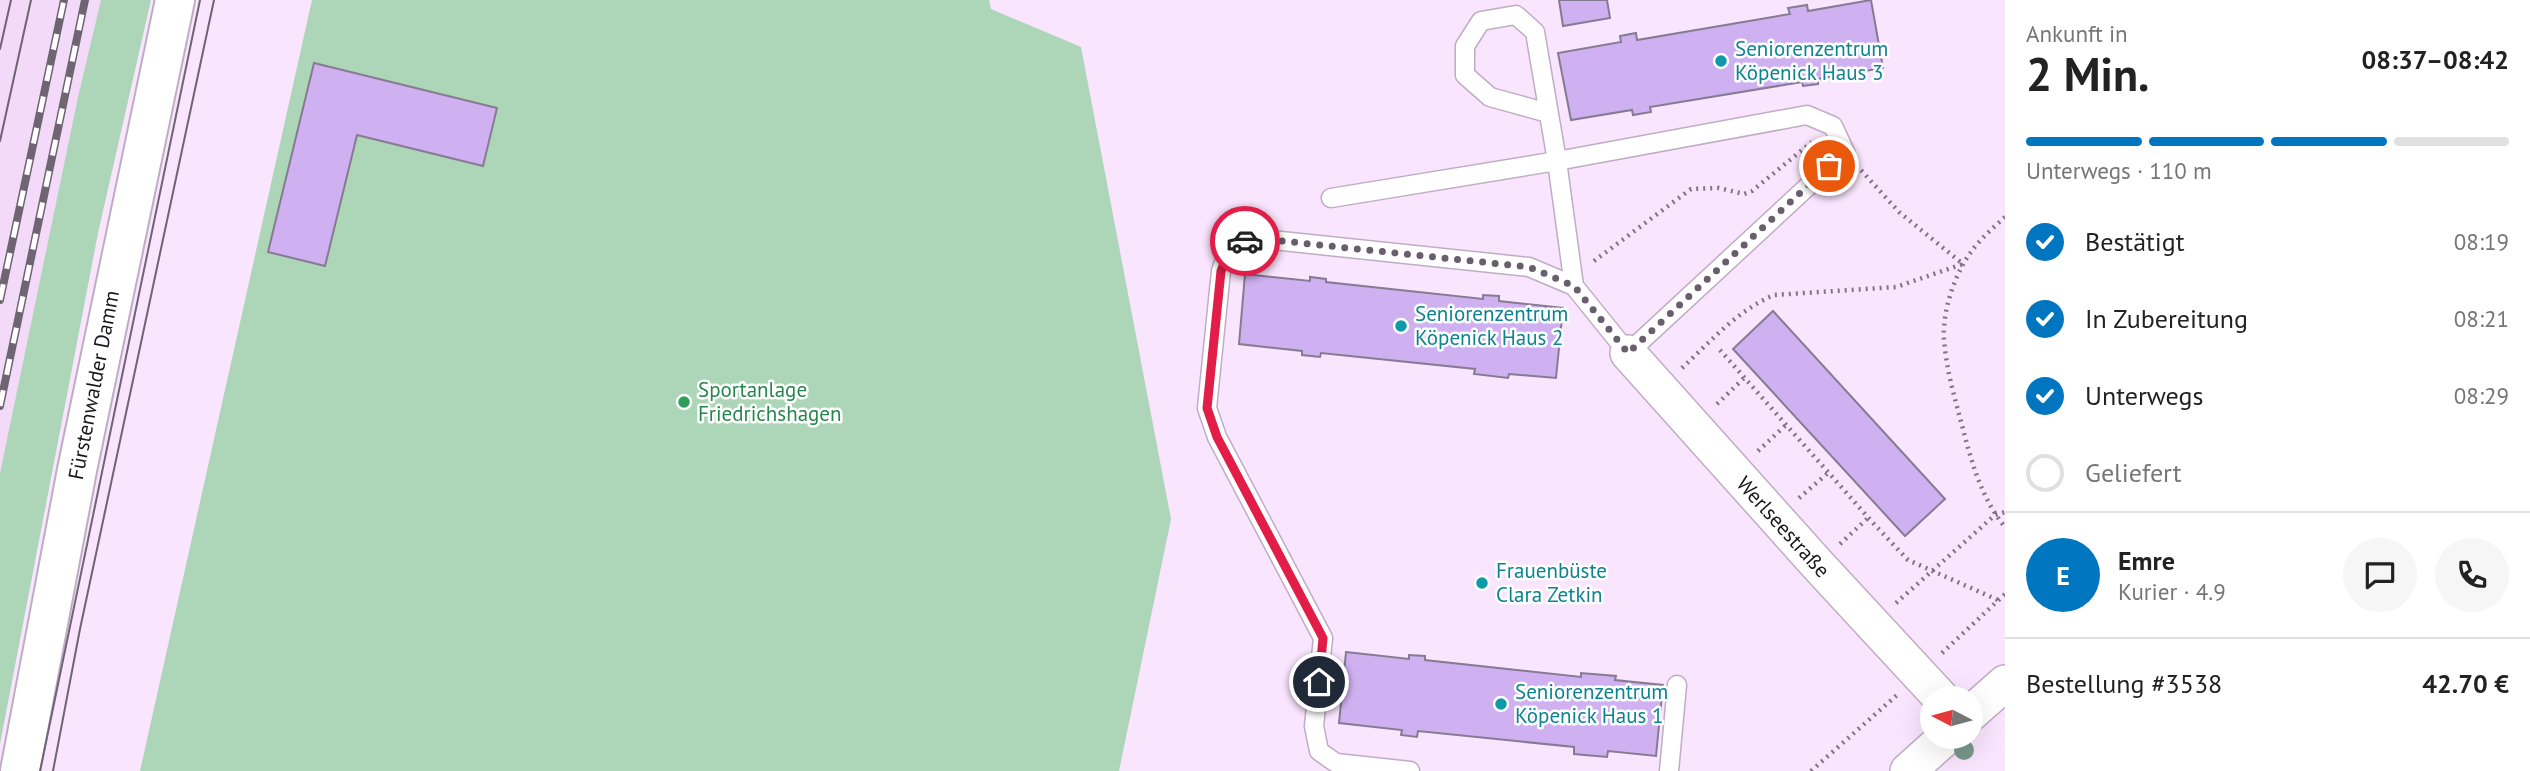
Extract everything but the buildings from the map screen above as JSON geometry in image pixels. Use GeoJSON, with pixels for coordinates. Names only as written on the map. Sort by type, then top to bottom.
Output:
{"type":"FeatureCollection","features":[{"type":"Feature","properties":{"kind":"main road","name":"Fürstenwalder Damm"},"geometry":{"type":"LineString","coordinates":[[20,771],[85,431],[175,0]]}},
{"type":"Feature","properties":{"kind":"street","name":"Werlseestraße"},"geometry":{"type":"LineString","coordinates":[[1628,353],[1930,686]]}},
{"type":"Feature","properties":{"kind":"street"},"geometry":{"type":"LineString","coordinates":[[1983,702],[2005,683]]}},
{"type":"Feature","properties":{"kind":"street"},"geometry":{"type":"LineString","coordinates":[[1908,771],[1933,749]]}},
{"type":"Feature","properties":{"kind":"lane"},"geometry":{"type":"LineString","coordinates":[[1331,198],[1558,161],[1807,115],[1831,125],[1845,152],[1628,353],[1573,278],[1558,161],[1535,32],[1516,15],[1481,21],[1465,46],[1465,75],[1490,97],[1548,113]]}},
{"type":"Feature","properties":{"kind":"lane"},"geometry":{"type":"LineString","coordinates":[[1410,771],[1336,763],[1319,751],[1314,726],[1323,638],[1217,437],[1207,408],[1221,271],[1226,255],[1238,243],[1253,238],[1529,267],[1573,278]]}},
{"type":"Feature","properties":{"kind":"lane"},"geometry":{"type":"LineString","coordinates":[[1669,771],[1677,685]]}},
{"type":"Feature","properties":{"kind":"path"},"geometry":{"type":"LineString","coordinates":[[1573,278],[1581,268],[1605,254],[1691,189],[1719,188],[1744,194],[1752,191],[1831,125]]}},
{"type":"Feature","properties":{"kind":"path"},"geometry":{"type":"LineString","coordinates":[[1845,152],[1899,212],[1963,264]]}},
{"type":"Feature","properties":{"kind":"path"},"geometry":{"type":"LineString","coordinates":[[2005,217],[1972,250],[1963,264],[1945,322],[1944,338],[1951,384],[1983,494],[2005,527]]}},
{"type":"Feature","properties":{"kind":"path"},"geometry":{"type":"LineString","coordinates":[[1681,369],[1726,326],[1756,303],[1774,295],[1896,286],[1963,264]]}},
{"type":"Feature","properties":{"kind":"path"},"geometry":{"type":"LineString","coordinates":[[1720,350],[1908,560],[2003,597],[1941,654]]}},
{"type":"Feature","properties":{"kind":"path"},"geometry":{"type":"LineString","coordinates":[[1715,406],[1744,377]]}},
{"type":"Feature","properties":{"kind":"path"},"geometry":{"type":"LineString","coordinates":[[1757,452],[1786,425]]}},
{"type":"Feature","properties":{"kind":"path"},"geometry":{"type":"LineString","coordinates":[[1790,506],[1828,473]]}},
{"type":"Feature","properties":{"kind":"path"},"geometry":{"type":"LineString","coordinates":[[1895,604],[1995,515],[2005,512]]}},
{"type":"Feature","properties":{"kind":"path"},"geometry":{"type":"LineString","coordinates":[[1830,553],[1868,518]]}},
{"type":"Feature","properties":{"kind":"path"},"geometry":{"type":"LineString","coordinates":[[1811,771],[1903,689]]}},
{"type":"Feature","properties":{"kind":"shaded area"},"geometry":{"type":"Polygon","coordinates":[[[0,0],[101,0],[78,97],[0,473],[0,0]]]}},
{"type":"Feature","properties":{"kind":"green space"},"geometry":{"type":"Polygon","coordinates":[[[101,0],[151,0],[98,233],[0,744],[0,473],[78,97],[101,0]]]}},
{"type":"Feature","properties":{"kind":"green space","name":"Sportanlage Friedrichshagen"},"geometry":{"type":"Polygon","coordinates":[[[312,0],[989,0],[991,9],[1081,47],[1171,519],[1119,771],[140,771],[312,0]]]}},
{"type":"Feature","properties":{"kind":"tram line"},"geometry":{"type":"LineString","coordinates":[[0,49],[11,0]]}},
{"type":"Feature","properties":{"kind":"tram line"},"geometry":{"type":"LineString","coordinates":[[0,141],[31,0]]}},
{"type":"Feature","properties":{"kind":"tram line"},"geometry":{"type":"LineString","coordinates":[[40,771],[200,0]]}},
{"type":"Feature","properties":{"kind":"tram line"},"geometry":{"type":"LineString","coordinates":[[53,771],[80,629],[214,0]]}},
{"type":"Feature","properties":{"kind":"railway"},"geometry":{"type":"LineString","coordinates":[[0,300],[64,0]]}},
{"type":"Feature","properties":{"kind":"railway"},"geometry":{"type":"LineString","coordinates":[[0,406],[85,0]]}},
{"type":"Feature","properties":{"kind":"way so far"},"geometry":{"type":"LineString","coordinates":[[1245,241],[1253,238],[1529,267],[1574,286],[1628,353],[1829,166]]}},
{"type":"Feature","properties":{"kind":"place","name":"Seniorenzentrum Köpenick Haus 3"},"geometry":{"type":"Point","coordinates":[1721,61]}},
{"type":"Feature","properties":{"kind":"place","name":"Seniorenzentrum Köpenick Haus 2"},"geometry":{"type":"Point","coordinates":[1401,326]}},
{"type":"Feature","properties":{"kind":"place","name":"Sportanlage Friedrichshagen"},"geometry":{"type":"Point","coordinates":[684,402]}},
{"type":"Feature","properties":{"kind":"place","name":"Frauenbüste Clara Zetkin"},"geometry":{"type":"Point","coordinates":[1482,583]}},
{"type":"Feature","properties":{"kind":"place","name":"Seniorenzentrum Köpenick Haus 1"},"geometry":{"type":"Point","coordinates":[1501,704]}},
{"type":"Feature","properties":{"kind":"route"},"geometry":{"type":"LineString","coordinates":[[1245,241],[1238,243],[1226,255],[1221,271],[1207,408],[1217,437],[1323,638],[1319,682]]}}]}
